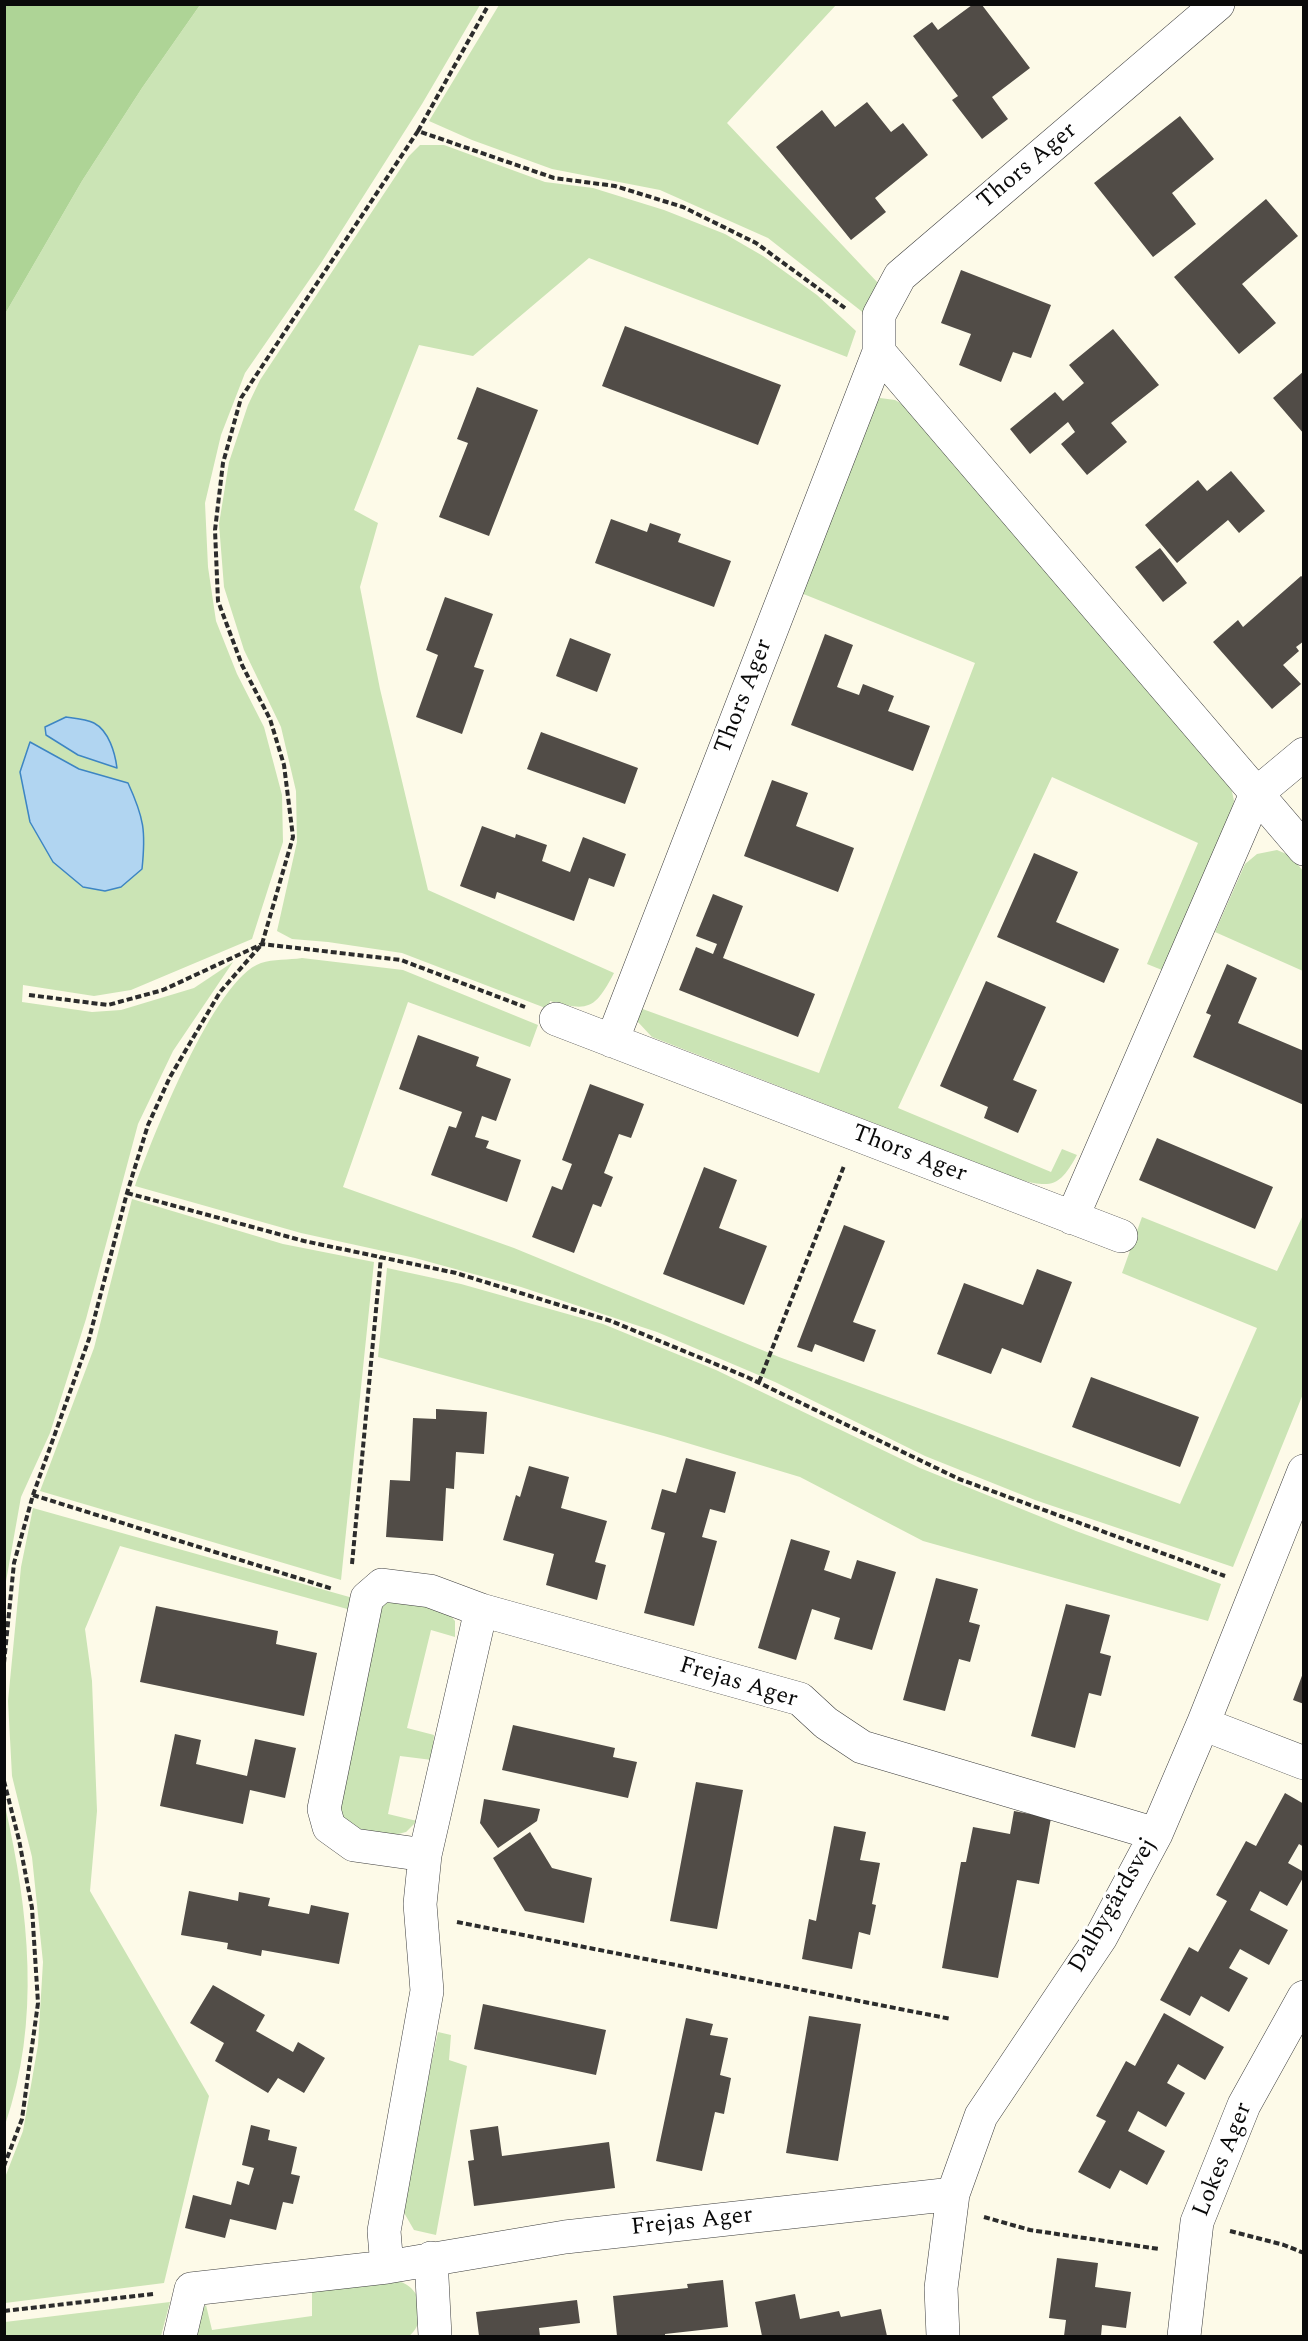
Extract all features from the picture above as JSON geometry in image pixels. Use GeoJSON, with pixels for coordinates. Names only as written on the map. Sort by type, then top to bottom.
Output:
{"type":"FeatureCollection","features":[{"type":"Feature","properties":{"kind":"street","name":"Thors Ager"},"geometry":{"type":"LineString","coordinates":[[612,1041],[879,352],[879,315],[900,276],[1218,4]]}},
{"type":"Feature","properties":{"kind":"street"},"geometry":{"type":"LineString","coordinates":[[879,352],[1304,849]]}},
{"type":"Feature","properties":{"kind":"street"},"geometry":{"type":"LineString","coordinates":[[1072,1218],[1256,794],[1304,754]]}},
{"type":"Feature","properties":{"kind":"street","name":"Thors Ager"},"geometry":{"type":"LineString","coordinates":[[556,1019],[1121,1236]]}},
{"type":"Feature","properties":{"kind":"street","name":"Dalbygårdsvej"},"geometry":{"type":"LineString","coordinates":[[944,2337],[941,2288],[952,2201],[981,2116],[1101,1936],[1156,1834],[1203,1724],[1304,1471]]}},
{"type":"Feature","properties":{"kind":"street","name":"Frejas Ager"},"geometry":{"type":"LineString","coordinates":[[357,1595],[382,1585],[430,1591],[481,1610],[800,1699],[826,1723],[862,1747],[1156,1834]]}},
{"type":"Feature","properties":{"kind":"street"},"geometry":{"type":"LineString","coordinates":[[357,1595],[324,1809],[329,1827],[354,1845],[424,1855]]}},
{"type":"Feature","properties":{"kind":"street"},"geometry":{"type":"LineString","coordinates":[[387,2267],[384,2231],[427,1991],[421,1915],[424,1855],[481,1610]]}},
{"type":"Feature","properties":{"kind":"street"},"geometry":{"type":"LineString","coordinates":[[1203,1724],[1304,1763]]}},
{"type":"Feature","properties":{"kind":"street","name":"Lokes Ager"},"geometry":{"type":"LineString","coordinates":[[1184,2337],[1197,2222],[1244,2105],[1304,1997]]}},
{"type":"Feature","properties":{"kind":"street","name":"Frejas Ager"},"geometry":{"type":"LineString","coordinates":[[190,2289],[387,2267],[565,2237],[952,2201]]}},
{"type":"Feature","properties":{"kind":"street"},"geometry":{"type":"LineString","coordinates":[[431,2258],[435,2337]]}},
{"type":"Feature","properties":{"kind":"street"},"geometry":{"type":"LineString","coordinates":[[180,2337],[190,2289]]}},
{"type":"Feature","properties":{"kind":"path"},"geometry":{"type":"LineString","coordinates":[[4,1663],[14,1563],[33,1495],[89,1339],[127,1193],[148,1125],[170,1077],[220,992],[262,944],[293,837],[284,765],[270,719],[242,665],[218,601],[215,530],[223,463],[241,398],[418,131],[489,4]]}},
{"type":"Feature","properties":{"kind":"path"},"geometry":{"type":"LineString","coordinates":[[418,131],[554,178],[615,186],[683,207],[756,243],[847,309]]}},
{"type":"Feature","properties":{"kind":"path"},"geometry":{"type":"LineString","coordinates":[[29,995],[108,1005],[163,990],[262,944],[401,960],[556,1019]]}},
{"type":"Feature","properties":{"kind":"path"},"geometry":{"type":"LineString","coordinates":[[759,1383],[856,1135]]}},
{"type":"Feature","properties":{"kind":"path"},"geometry":{"type":"LineString","coordinates":[[127,1193],[304,1241],[456,1273],[611,1321],[759,1383],[959,1479],[1257,1587]]}},
{"type":"Feature","properties":{"kind":"path"},"geometry":{"type":"LineString","coordinates":[[357,1595],[351,1579],[381,1257]]}},
{"type":"Feature","properties":{"kind":"path"},"geometry":{"type":"LineString","coordinates":[[33,1495],[357,1595]]}},
{"type":"Feature","properties":{"kind":"path"},"geometry":{"type":"LineString","coordinates":[[4,1781],[19,1840],[32,1908],[38,2003],[22,2119],[4,2166]]}},
{"type":"Feature","properties":{"kind":"path"},"geometry":{"type":"LineString","coordinates":[[421,1915],[951,2019]]}},
{"type":"Feature","properties":{"kind":"path"},"geometry":{"type":"LineString","coordinates":[[952,2201],[1030,2230],[1193,2254]]}},
{"type":"Feature","properties":{"kind":"path"},"geometry":{"type":"LineString","coordinates":[[1197,2222],[1284,2245],[1304,2253]]}},
{"type":"Feature","properties":{"kind":"path"},"geometry":{"type":"LineString","coordinates":[[4,2311],[190,2289]]}},
{"type":"Feature","properties":{"kind":"green space"},"geometry":{"type":"Polygon","coordinates":[[[5,4],[200,5],[142,88],[82,181],[5,314],[5,4]]]}},
{"type":"Feature","properties":{"kind":"green space"},"geometry":{"type":"Polygon","coordinates":[[[200,5],[480,5],[422,104],[321,263],[245,373],[221,435],[205,503],[208,567],[216,621],[237,674],[264,727],[282,795],[283,842],[252,939],[131,990],[94,996],[23,985],[22,1002],[92,1012],[121,1010],[194,988],[233,962],[173,1051],[138,1124],[86,1319],[50,1433],[21,1497],[5,1587],[5,314],[82,181],[142,88],[200,5]]]}},
{"type":"Feature","properties":{"kind":"green space"},"geometry":{"type":"Polygon","coordinates":[[[499,5],[836,5],[727,123],[878,283],[865,314],[768,238],[660,190],[552,169],[472,140],[429,121],[499,5]]]}},
{"type":"Feature","properties":{"kind":"green space"},"geometry":{"type":"Polygon","coordinates":[[[420,145],[444,145],[545,182],[593,188],[664,210],[725,234],[763,256],[817,295],[856,331],[847,357],[589,258],[473,356],[419,345],[354,510],[378,523],[360,587],[380,689],[428,890],[614,973],[596,1001],[589,1005],[574,1006],[550,1001],[548,1009],[402,953],[292,939],[277,931],[297,842],[296,791],[281,727],[244,650],[224,587],[219,524],[229,462],[248,405],[260,380],[409,156],[420,145]]]}},
{"type":"Feature","properties":{"kind":"green space"},"geometry":{"type":"Polygon","coordinates":[[[880,398],[895,400],[915,411],[1230,782],[1234,801],[1230,821],[1162,970],[1147,964],[1198,843],[1052,777],[898,1108],[1051,1172],[1062,1149],[1077,1155],[1061,1178],[1049,1184],[1021,1180],[652,1037],[637,1021],[637,1007],[819,1073],[975,663],[796,591],[865,408],[880,398]]]}},
{"type":"Feature","properties":{"kind":"green space"},"geometry":{"type":"Polygon","coordinates":[[[1277,850],[1291,856],[1303,871],[1303,971],[1215,932],[1245,864],[1257,854],[1277,850]]]}},
{"type":"Feature","properties":{"kind":"green space"},"geometry":{"type":"Polygon","coordinates":[[[302,958],[403,970],[538,1025],[530,1047],[408,1002],[343,1187],[514,1248],[779,1357],[1180,1504],[1257,1328],[1122,1273],[1142,1217],[1277,1271],[1303,1215],[1303,1394],[1233,1567],[1035,1500],[925,1456],[775,1382],[657,1332],[521,1287],[415,1258],[301,1233],[135,1186],[155,1134],[187,1063],[224,998],[243,975],[261,963],[302,958]]]}},
{"type":"Feature","properties":{"kind":"green space"},"geometry":{"type":"Polygon","coordinates":[[[132,1199],[283,1244],[374,1262],[341,1580],[40,1491],[94,1348],[132,1199]]]}},
{"type":"Feature","properties":{"kind":"green space"},"geometry":{"type":"Polygon","coordinates":[[[387,1268],[461,1284],[603,1324],[716,1370],[920,1468],[1076,1531],[1221,1584],[1208,1621],[923,1541],[800,1477],[664,1436],[378,1357],[387,1268]]]}},
{"type":"Feature","properties":{"kind":"green space"},"geometry":{"type":"Polygon","coordinates":[[[33,1508],[353,1598],[351,1610],[120,1546],[85,1629],[92,1681],[97,1811],[90,1891],[209,2096],[164,2283],[5,2303],[4,2180],[23,2131],[38,2045],[43,1962],[32,1857],[12,1776],[8,1701],[21,1567],[33,1508]]]}},
{"type":"Feature","properties":{"kind":"green space"},"geometry":{"type":"Polygon","coordinates":[[[402,1598],[449,1614],[455,1621],[455,1637],[431,1630],[407,1728],[434,1735],[432,1760],[400,1756],[388,1814],[417,1821],[406,1832],[382,1838],[358,1831],[340,1817],[336,1796],[373,1621],[384,1604],[402,1598]]]}},
{"type":"Feature","properties":{"kind":"green space"},"geometry":{"type":"Polygon","coordinates":[[[5,1806],[20,1886],[28,1966],[24,2046],[5,2125],[5,1806]]]}},
{"type":"Feature","properties":{"kind":"green space"},"geometry":{"type":"Polygon","coordinates":[[[438,2032],[451,2035],[449,2060],[467,2066],[436,2235],[414,2230],[403,2211],[403,2197],[438,2032]]]}},
{"type":"Feature","properties":{"kind":"green space"},"geometry":{"type":"Polygon","coordinates":[[[389,2277],[409,2286],[418,2299],[419,2320],[414,2332],[409,2336],[189,2336],[200,2312],[206,2305],[212,2330],[312,2316],[312,2287],[389,2277]]]}},
{"type":"Feature","properties":{"kind":"green space"},"geometry":{"type":"Polygon","coordinates":[[[170,2302],[161,2336],[5,2336],[5,2322],[170,2302]]]}},
{"type":"Feature","properties":{"kind":"water"},"geometry":{"type":"Polygon","coordinates":[[[66,717],[94,723],[104,731],[115,756],[117,768],[78,755],[46,735],[45,727],[66,717]]]}},
{"type":"Feature","properties":{"kind":"water"},"geometry":{"type":"Polygon","coordinates":[[[30,742],[79,769],[128,783],[138,806],[144,834],[143,856],[142,869],[121,887],[105,891],[83,887],[53,862],[30,822],[20,772],[30,742]]]}},
{"type":"Feature","properties":{"kind":"building"},"geometry":{"type":"Polygon","coordinates":[[[972,5],[982,5],[1030,68],[992,97],[1008,119],[982,139],[952,100],[958,96],[913,36],[932,22],[938,30],[972,5]]]}},
{"type":"Feature","properties":{"kind":"building"},"geometry":{"type":"Polygon","coordinates":[[[867,102],[891,132],[903,123],[928,155],[875,198],[886,212],[851,240],[776,147],[822,110],[835,127],[867,102]]]}},
{"type":"Feature","properties":{"kind":"building"},"geometry":{"type":"Polygon","coordinates":[[[1180,116],[1214,159],[1172,193],[1196,224],[1153,257],[1094,183],[1180,116]]]}},
{"type":"Feature","properties":{"kind":"building"},"geometry":{"type":"Polygon","coordinates":[[[1266,199],[1298,236],[1242,284],[1276,323],[1239,354],[1174,277],[1266,199]]]}},
{"type":"Feature","properties":{"kind":"building"},"geometry":{"type":"Polygon","coordinates":[[[961,270],[1051,305],[1031,358],[1013,352],[1001,382],[959,365],[971,334],[941,323],[961,270]]]}},
{"type":"Feature","properties":{"kind":"building"},"geometry":{"type":"Polygon","coordinates":[[[625,326],[781,385],[758,445],[602,386],[625,326]]]}},
{"type":"Feature","properties":{"kind":"building"},"geometry":{"type":"Polygon","coordinates":[[[1113,329],[1159,385],[1111,423],[1127,442],[1087,475],[1061,444],[1075,432],[1068,422],[1030,454],[1010,429],[1055,392],[1063,401],[1084,383],[1069,365],[1113,329]]]}},
{"type":"Feature","properties":{"kind":"building"},"geometry":{"type":"Polygon","coordinates":[[[1304,371],[1304,434],[1273,398],[1304,371]]]}},
{"type":"Feature","properties":{"kind":"building"},"geometry":{"type":"Polygon","coordinates":[[[477,387],[538,410],[489,536],[439,517],[468,443],[457,439],[477,387]]]}},
{"type":"Feature","properties":{"kind":"building"},"geometry":{"type":"Polygon","coordinates":[[[1231,471],[1265,511],[1239,533],[1228,520],[1177,563],[1145,525],[1198,480],[1207,491],[1231,471]]]}},
{"type":"Feature","properties":{"kind":"building"},"geometry":{"type":"Polygon","coordinates":[[[611,519],[647,532],[650,523],[681,534],[678,542],[731,561],[714,607],[595,563],[611,519]]]}},
{"type":"Feature","properties":{"kind":"building"},"geometry":{"type":"Polygon","coordinates":[[[1160,548],[1187,583],[1163,602],[1135,567],[1160,548]]]}},
{"type":"Feature","properties":{"kind":"building"},"geometry":{"type":"Polygon","coordinates":[[[1301,576],[1304,578],[1304,641],[1296,647],[1299,651],[1283,665],[1301,684],[1272,709],[1213,642],[1238,620],[1243,627],[1301,576]]]}},
{"type":"Feature","properties":{"kind":"building"},"geometry":{"type":"Polygon","coordinates":[[[445,597],[493,614],[474,667],[484,670],[462,734],[416,717],[438,655],[426,650],[445,597]]]}},
{"type":"Feature","properties":{"kind":"building"},"geometry":{"type":"Polygon","coordinates":[[[825,634],[853,645],[837,687],[859,695],[863,684],[894,696],[888,711],[930,726],[913,771],[791,725],[825,634]]]}},
{"type":"Feature","properties":{"kind":"building"},"geometry":{"type":"Polygon","coordinates":[[[570,638],[611,654],[597,692],[556,676],[570,638]]]}},
{"type":"Feature","properties":{"kind":"building"},"geometry":{"type":"Polygon","coordinates":[[[541,732],[638,768],[625,804],[527,769],[541,732]]]}},
{"type":"Feature","properties":{"kind":"building"},"geometry":{"type":"Polygon","coordinates":[[[772,780],[808,793],[796,826],[854,848],[838,892],[744,856],[772,780]]]}},
{"type":"Feature","properties":{"kind":"building"},"geometry":{"type":"Polygon","coordinates":[[[482,826],[515,838],[516,834],[547,845],[542,861],[570,872],[583,837],[626,854],[614,887],[589,878],[574,921],[497,892],[495,899],[460,886],[482,826]]]}},
{"type":"Feature","properties":{"kind":"building"},"geometry":{"type":"Polygon","coordinates":[[[1034,853],[1078,872],[1056,922],[1119,949],[1104,983],[997,937],[1034,853]]]}},
{"type":"Feature","properties":{"kind":"building"},"geometry":{"type":"Polygon","coordinates":[[[713,894],[743,906],[723,958],[815,994],[798,1037],[679,990],[696,947],[713,954],[717,944],[696,936],[713,894]]]}},
{"type":"Feature","properties":{"kind":"building"},"geometry":{"type":"Polygon","coordinates":[[[1227,964],[1257,978],[1238,1023],[1304,1051],[1304,1105],[1193,1057],[1211,1015],[1206,1013],[1227,964]]]}},
{"type":"Feature","properties":{"kind":"building"},"geometry":{"type":"Polygon","coordinates":[[[986,981],[1046,1007],[1013,1080],[1037,1090],[1018,1133],[984,1118],[988,1107],[940,1086],[986,981]]]}},
{"type":"Feature","properties":{"kind":"building"},"geometry":{"type":"Polygon","coordinates":[[[418,1035],[479,1057],[476,1066],[511,1079],[496,1121],[482,1116],[475,1137],[489,1141],[486,1148],[521,1160],[507,1202],[431,1175],[449,1126],[456,1128],[462,1112],[399,1089],[418,1035]]]}},
{"type":"Feature","properties":{"kind":"building"},"geometry":{"type":"Polygon","coordinates":[[[590,1084],[644,1104],[631,1138],[619,1134],[604,1173],[613,1177],[601,1207],[593,1204],[574,1253],[532,1237],[552,1186],[562,1190],[572,1164],[562,1160],[590,1084]]]}},
{"type":"Feature","properties":{"kind":"building"},"geometry":{"type":"Polygon","coordinates":[[[1157,1138],[1273,1187],[1255,1229],[1139,1180],[1157,1138]]]}},
{"type":"Feature","properties":{"kind":"building"},"geometry":{"type":"Polygon","coordinates":[[[704,1167],[737,1180],[719,1228],[767,1246],[744,1305],[663,1274],[704,1167]]]}},
{"type":"Feature","properties":{"kind":"building"},"geometry":{"type":"Polygon","coordinates":[[[844,1225],[885,1241],[853,1322],[876,1330],[864,1362],[815,1344],[812,1352],[797,1347],[844,1225]]]}},
{"type":"Feature","properties":{"kind":"building"},"geometry":{"type":"Polygon","coordinates":[[[1037,1269],[1072,1282],[1041,1363],[1002,1348],[991,1374],[937,1354],[964,1283],[1023,1305],[1037,1269]]]}},
{"type":"Feature","properties":{"kind":"building"},"geometry":{"type":"Polygon","coordinates":[[[1091,1377],[1199,1417],[1180,1467],[1072,1427],[1091,1377]]]}},
{"type":"Feature","properties":{"kind":"building"},"geometry":{"type":"Polygon","coordinates":[[[436,1409],[487,1412],[484,1454],[456,1452],[454,1489],[446,1488],[443,1541],[386,1537],[390,1480],[410,1481],[413,1418],[436,1419],[436,1409]]]}},
{"type":"Feature","properties":{"kind":"building"},"geometry":{"type":"Polygon","coordinates":[[[686,1458],[736,1472],[725,1513],[710,1509],[702,1537],[717,1541],[694,1626],[644,1613],[665,1533],[651,1529],[662,1489],[676,1493],[686,1458]]]}},
{"type":"Feature","properties":{"kind":"building"},"geometry":{"type":"Polygon","coordinates":[[[529,1466],[569,1477],[561,1508],[607,1521],[595,1562],[606,1565],[597,1600],[546,1585],[554,1554],[503,1540],[516,1495],[520,1497],[529,1466]]]}},
{"type":"Feature","properties":{"kind":"building"},"geometry":{"type":"Polygon","coordinates":[[[791,1539],[830,1551],[824,1570],[851,1579],[857,1560],[896,1572],[872,1650],[834,1639],[840,1618],[812,1609],[796,1660],[758,1648],[791,1539]]]}},
{"type":"Feature","properties":{"kind":"building"},"geometry":{"type":"Polygon","coordinates":[[[936,1578],[978,1589],[969,1622],[980,1625],[970,1662],[959,1659],[945,1711],[903,1700],[936,1578]]]}},
{"type":"Feature","properties":{"kind":"building"},"geometry":{"type":"Polygon","coordinates":[[[1066,1604],[1110,1615],[1100,1653],[1111,1656],[1101,1696],[1089,1693],[1075,1748],[1031,1736],[1066,1604]]]}},
{"type":"Feature","properties":{"kind":"building"},"geometry":{"type":"Polygon","coordinates":[[[156,1606],[278,1631],[276,1644],[317,1653],[304,1716],[140,1682],[156,1606]]]}},
{"type":"Feature","properties":{"kind":"building"},"geometry":{"type":"Polygon","coordinates":[[[1304,1673],[1304,1704],[1293,1700],[1304,1673]]]}},
{"type":"Feature","properties":{"kind":"building"},"geometry":{"type":"Polygon","coordinates":[[[513,1725],[615,1748],[613,1757],[637,1762],[628,1798],[502,1770],[513,1725]]]}},
{"type":"Feature","properties":{"kind":"building"},"geometry":{"type":"Polygon","coordinates":[[[175,1734],[201,1740],[196,1764],[247,1776],[255,1739],[296,1748],[285,1798],[250,1790],[243,1824],[160,1806],[175,1734]]]}},
{"type":"Feature","properties":{"kind":"building"},"geometry":{"type":"Polygon","coordinates":[[[696,1782],[743,1790],[717,1929],[670,1921],[696,1782]]]}},
{"type":"Feature","properties":{"kind":"building"},"geometry":{"type":"Polygon","coordinates":[[[1285,1793],[1304,1804],[1304,1847],[1299,1844],[1288,1863],[1304,1872],[1304,1876],[1287,1906],[1260,1891],[1250,1910],[1288,1930],[1269,1965],[1240,1949],[1229,1968],[1248,1978],[1229,2012],[1201,1996],[1190,2016],[1160,2000],[1189,1947],[1198,1952],[1227,1901],[1216,1895],[1246,1841],[1256,1846],[1285,1793]]]}},
{"type":"Feature","properties":{"kind":"building"},"geometry":{"type":"Polygon","coordinates":[[[484,1799],[540,1809],[537,1821],[498,1848],[480,1823],[484,1799]]]}},
{"type":"Feature","properties":{"kind":"building"},"geometry":{"type":"Polygon","coordinates":[[[1014,1811],[1051,1818],[1039,1884],[1017,1880],[998,1978],[942,1968],[961,1862],[966,1862],[973,1827],[1010,1834],[1014,1811]]]}},
{"type":"Feature","properties":{"kind":"building"},"geometry":{"type":"Polygon","coordinates":[[[834,1826],[866,1832],[860,1860],[880,1863],[872,1904],[876,1905],[870,1935],[859,1932],[852,1969],[802,1959],[809,1919],[816,1921],[834,1826]]]}},
{"type":"Feature","properties":{"kind":"building"},"geometry":{"type":"Polygon","coordinates":[[[530,1832],[552,1868],[592,1878],[584,1923],[525,1911],[493,1858],[530,1832]]]}},
{"type":"Feature","properties":{"kind":"building"},"geometry":{"type":"Polygon","coordinates":[[[189,1891],[238,1901],[239,1892],[270,1898],[268,1906],[309,1914],[311,1905],[349,1913],[339,1964],[262,1950],[261,1956],[227,1949],[228,1943],[181,1935],[189,1891]]]}},
{"type":"Feature","properties":{"kind":"building"},"geometry":{"type":"Polygon","coordinates":[[[213,1985],[265,2015],[256,2031],[293,2052],[298,2042],[325,2058],[304,2093],[278,2078],[268,2093],[215,2061],[224,2043],[190,2023],[213,1985]]]}},
{"type":"Feature","properties":{"kind":"building"},"geometry":{"type":"Polygon","coordinates":[[[483,2004],[606,2030],[596,2075],[474,2049],[483,2004]]]}},
{"type":"Feature","properties":{"kind":"building"},"geometry":{"type":"Polygon","coordinates":[[[1164,2013],[1224,2047],[1205,2080],[1178,2064],[1167,2083],[1185,2093],[1166,2127],[1138,2111],[1128,2131],[1165,2151],[1147,2185],[1120,2170],[1110,2189],[1078,2172],[1106,2121],[1096,2116],[1126,2061],[1135,2066],[1164,2013]]]}},
{"type":"Feature","properties":{"kind":"building"},"geometry":{"type":"Polygon","coordinates":[[[809,2016],[861,2024],[838,2161],[786,2153],[809,2016]]]}},
{"type":"Feature","properties":{"kind":"building"},"geometry":{"type":"Polygon","coordinates":[[[686,2018],[713,2024],[710,2035],[728,2038],[720,2075],[731,2078],[724,2114],[715,2112],[702,2171],[656,2161],[686,2018]]]}},
{"type":"Feature","properties":{"kind":"building"},"geometry":{"type":"Polygon","coordinates":[[[251,2125],[270,2130],[268,2140],[297,2147],[291,2174],[300,2176],[293,2204],[283,2202],[276,2230],[230,2219],[225,2238],[185,2228],[193,2195],[231,2205],[237,2181],[249,2185],[254,2168],[242,2165],[251,2125]]]}},
{"type":"Feature","properties":{"kind":"building"},"geometry":{"type":"Polygon","coordinates":[[[498,2126],[502,2156],[609,2142],[615,2188],[474,2206],[468,2161],[474,2160],[470,2130],[498,2126]]]}},
{"type":"Feature","properties":{"kind":"building"},"geometry":{"type":"Polygon","coordinates":[[[1057,2258],[1098,2263],[1095,2287],[1131,2292],[1126,2328],[1102,2325],[1101,2336],[1064,2336],[1066,2320],[1049,2318],[1057,2258]]]}},
{"type":"Feature","properties":{"kind":"building"},"geometry":{"type":"Polygon","coordinates":[[[723,2280],[728,2327],[665,2334],[665,2336],[617,2336],[613,2296],[688,2288],[687,2284],[723,2280]]]}},
{"type":"Feature","properties":{"kind":"building"},"geometry":{"type":"Polygon","coordinates":[[[795,2294],[800,2319],[839,2311],[841,2317],[881,2309],[887,2336],[762,2336],[755,2302],[795,2294]]]}},
{"type":"Feature","properties":{"kind":"building"},"geometry":{"type":"Polygon","coordinates":[[[577,2300],[580,2323],[539,2328],[540,2336],[479,2336],[476,2312],[577,2300]]]}}]}
